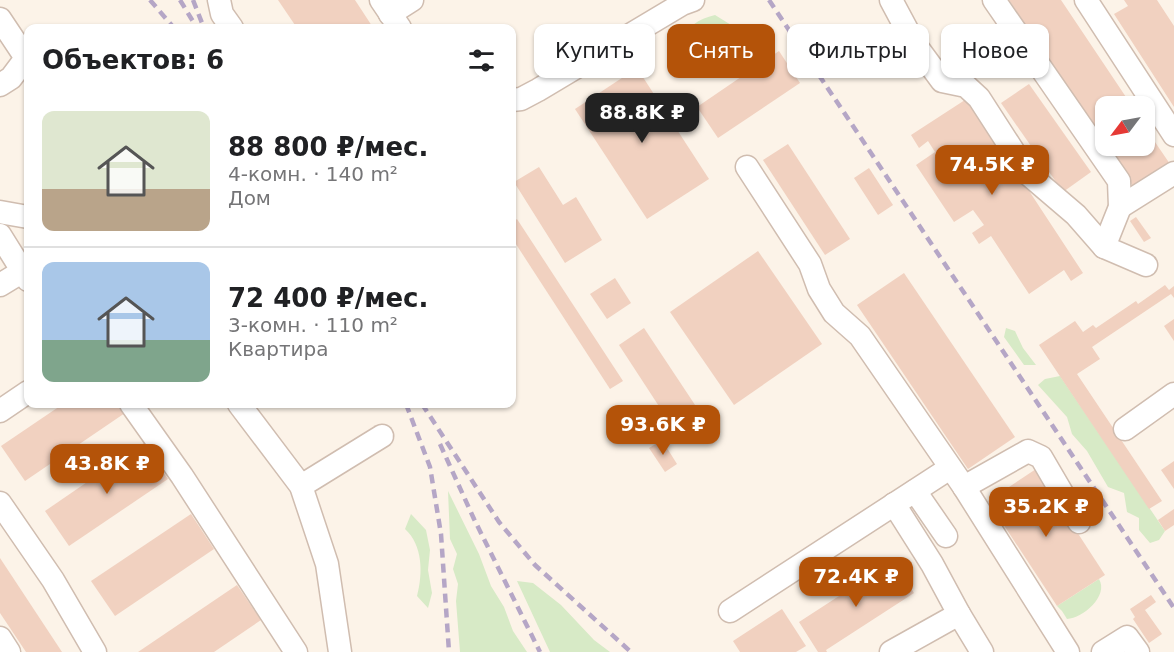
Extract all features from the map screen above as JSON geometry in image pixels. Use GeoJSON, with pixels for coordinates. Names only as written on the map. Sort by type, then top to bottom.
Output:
{"type":"FeatureCollection","features":[{"type":"Feature","properties":{"kind":"lane"},"geometry":{"type":"LineString","coordinates":[[219,0],[222,14],[229,24]]}},
{"type":"Feature","properties":{"kind":"lane"},"geometry":{"type":"LineString","coordinates":[[391,19],[412,0]]}},
{"type":"Feature","properties":{"kind":"lane"},"geometry":{"type":"LineString","coordinates":[[516,100],[538,90],[682,4],[693,0]]}},
{"type":"Feature","properties":{"kind":"lane"},"geometry":{"type":"LineString","coordinates":[[891,0],[914,43],[942,81],[966,86],[979,98],[1028,174],[1076,215],[1104,247],[1146,265]]}},
{"type":"Feature","properties":{"kind":"lane"},"geometry":{"type":"LineString","coordinates":[[994,0],[1119,181],[1120,207],[1104,247]]}},
{"type":"Feature","properties":{"kind":"lane"},"geometry":{"type":"LineString","coordinates":[[1086,0],[1174,135]]}},
{"type":"Feature","properties":{"kind":"lane"},"geometry":{"type":"LineString","coordinates":[[0,18],[24,55]]}},
{"type":"Feature","properties":{"kind":"lane"},"geometry":{"type":"LineString","coordinates":[[0,85],[11,78],[24,61]]}},
{"type":"Feature","properties":{"kind":"lane"},"geometry":{"type":"LineString","coordinates":[[747,167],[810,264],[819,289],[834,313],[860,336],[964,487],[1068,652]]}},
{"type":"Feature","properties":{"kind":"lane"},"geometry":{"type":"LineString","coordinates":[[1120,207],[1174,173]]}},
{"type":"Feature","properties":{"kind":"lane"},"geometry":{"type":"LineString","coordinates":[[0,212],[24,216]]}},
{"type":"Feature","properties":{"kind":"lane"},"geometry":{"type":"LineString","coordinates":[[0,235],[24,273]]}},
{"type":"Feature","properties":{"kind":"lane"},"geometry":{"type":"LineString","coordinates":[[0,285],[24,277]]}},
{"type":"Feature","properties":{"kind":"lane"},"geometry":{"type":"LineString","coordinates":[[1125,429],[1174,394]]}},
{"type":"Feature","properties":{"kind":"lane"},"geometry":{"type":"LineString","coordinates":[[0,411],[24,395]]}},
{"type":"Feature","properties":{"kind":"lane"},"geometry":{"type":"LineString","coordinates":[[134,408],[182,476],[296,652]]}},
{"type":"Feature","properties":{"kind":"lane"},"geometry":{"type":"LineString","coordinates":[[243,408],[301,486],[327,564],[340,652]]}},
{"type":"Feature","properties":{"kind":"lane"},"geometry":{"type":"LineString","coordinates":[[301,486],[382,436]]}},
{"type":"Feature","properties":{"kind":"lane"},"geometry":{"type":"LineString","coordinates":[[964,487],[1028,452],[1041,457],[1079,522]]}},
{"type":"Feature","properties":{"kind":"lane"},"geometry":{"type":"LineString","coordinates":[[730,611],[950,468]]}},
{"type":"Feature","properties":{"kind":"lane"},"geometry":{"type":"LineString","coordinates":[[915,491],[946,536]]}},
{"type":"Feature","properties":{"kind":"lane"},"geometry":{"type":"LineString","coordinates":[[0,503],[53,580],[95,652]]}},
{"type":"Feature","properties":{"kind":"lane"},"geometry":{"type":"LineString","coordinates":[[894,504],[932,564],[982,652]]}},
{"type":"Feature","properties":{"kind":"lane"},"geometry":{"type":"LineString","coordinates":[[891,652],[959,614]]}},
{"type":"Feature","properties":{"kind":"lane"},"geometry":{"type":"LineString","coordinates":[[1103,652],[1127,637],[1138,652]]}},
{"type":"Feature","properties":{"kind":"lane"},"geometry":{"type":"LineString","coordinates":[[0,638],[9,652]]}},
{"type":"Feature","properties":{"kind":"green space"},"geometry":{"type":"Polygon","coordinates":[[[715,15],[730,24],[694,24],[715,15]]]}},
{"type":"Feature","properties":{"kind":"green space"},"geometry":{"type":"Polygon","coordinates":[[[1006,328],[1015,331],[1023,348],[1036,365],[1024,365],[1004,337],[1006,328]]]}},
{"type":"Feature","properties":{"kind":"green space"},"geometry":{"type":"Polygon","coordinates":[[[1060,376],[1165,531],[1159,540],[1150,543],[1139,530],[1139,518],[1127,512],[1124,493],[1108,487],[1087,451],[1072,434],[1067,417],[1038,385],[1045,379],[1060,376]]]}},
{"type":"Feature","properties":{"kind":"green space"},"geometry":{"type":"Polygon","coordinates":[[[448,491],[479,554],[491,586],[504,607],[513,631],[527,652],[460,652],[456,601],[458,584],[453,569],[457,554],[450,539],[448,491]]]}},
{"type":"Feature","properties":{"kind":"green space"},"geometry":{"type":"Polygon","coordinates":[[[411,514],[426,530],[430,550],[428,570],[432,593],[428,608],[417,596],[420,560],[415,543],[405,529],[411,514]]]}},
{"type":"Feature","properties":{"kind":"green space"},"geometry":{"type":"Polygon","coordinates":[[[1099,579],[1100,592],[1093,605],[1080,615],[1067,619],[1057,606],[1099,579]]]}},
{"type":"Feature","properties":{"kind":"green space"},"geometry":{"type":"Polygon","coordinates":[[[517,581],[533,583],[561,605],[594,640],[610,652],[550,652],[517,581]]]}},
{"type":"Feature","properties":{"kind":"building"},"geometry":{"type":"Polygon","coordinates":[[[278,0],[355,0],[371,24],[294,24],[278,0]]]}},
{"type":"Feature","properties":{"kind":"building"},"geometry":{"type":"Polygon","coordinates":[[[1009,0],[1061,0],[1125,96],[1095,96],[1095,129],[1049,60],[1049,24],[1025,24],[1009,0]]]}},
{"type":"Feature","properties":{"kind":"building"},"geometry":{"type":"Polygon","coordinates":[[[1124,0],[1157,0],[1174,26],[1174,107],[1114,14],[1128,6],[1124,0]]]}},
{"type":"Feature","properties":{"kind":"building"},"geometry":{"type":"Polygon","coordinates":[[[779,51],[787,63],[787,78],[797,78],[800,83],[718,138],[697,107],[739,78],[775,78],[775,54],[779,51]]]}},
{"type":"Feature","properties":{"kind":"building"},"geometry":{"type":"Polygon","coordinates":[[[622,78],[643,78],[709,179],[647,219],[575,109],[622,78]]]}},
{"type":"Feature","properties":{"kind":"building"},"geometry":{"type":"Polygon","coordinates":[[[1029,84],[1091,172],[1063,192],[1001,103],[1029,84]]]}},
{"type":"Feature","properties":{"kind":"building"},"geometry":{"type":"Polygon","coordinates":[[[968,98],[1083,273],[1071,281],[1064,270],[1029,294],[991,236],[979,244],[972,233],[984,225],[973,210],[954,222],[916,165],[935,152],[928,141],[919,148],[911,135],[968,98]]]}},
{"type":"Feature","properties":{"kind":"building"},"geometry":{"type":"Polygon","coordinates":[[[1155,142],[1170,164],[1134,188],[1113,156],[1155,156],[1155,142]]]}},
{"type":"Feature","properties":{"kind":"building"},"geometry":{"type":"Polygon","coordinates":[[[788,144],[850,239],[825,255],[763,160],[788,144]]]}},
{"type":"Feature","properties":{"kind":"building"},"geometry":{"type":"Polygon","coordinates":[[[539,167],[563,205],[576,197],[602,240],[565,263],[516,185],[516,181],[539,167]]]}},
{"type":"Feature","properties":{"kind":"building"},"geometry":{"type":"Polygon","coordinates":[[[869,168],[893,205],[878,215],[854,178],[869,168]]]}},
{"type":"Feature","properties":{"kind":"building"},"geometry":{"type":"Polygon","coordinates":[[[1136,217],[1151,238],[1144,242],[1130,221],[1136,217]]]}},
{"type":"Feature","properties":{"kind":"building"},"geometry":{"type":"Polygon","coordinates":[[[516,220],[623,381],[610,389],[516,244],[516,220]]]}},
{"type":"Feature","properties":{"kind":"building"},"geometry":{"type":"Polygon","coordinates":[[[758,251],[822,344],[734,405],[670,312],[758,251]]]}},
{"type":"Feature","properties":{"kind":"building"},"geometry":{"type":"Polygon","coordinates":[[[904,273],[1015,437],[968,469],[857,305],[904,273]]]}},
{"type":"Feature","properties":{"kind":"building"},"geometry":{"type":"Polygon","coordinates":[[[615,278],[631,303],[607,319],[590,294],[615,278]]]}},
{"type":"Feature","properties":{"kind":"building"},"geometry":{"type":"Polygon","coordinates":[[[1165,285],[1169,290],[1174,286],[1174,298],[1171,294],[1092,347],[1100,359],[1077,374],[1162,501],[1149,509],[1039,345],[1075,321],[1083,332],[1093,325],[1096,328],[1136,301],[1138,304],[1165,285]]]}},
{"type":"Feature","properties":{"kind":"building"},"geometry":{"type":"Polygon","coordinates":[[[1174,319],[1174,341],[1164,326],[1174,319]]]}},
{"type":"Feature","properties":{"kind":"building"},"geometry":{"type":"Polygon","coordinates":[[[644,328],[707,423],[681,440],[619,345],[644,328]]]}},
{"type":"Feature","properties":{"kind":"building"},"geometry":{"type":"Polygon","coordinates":[[[57,408],[121,408],[125,413],[25,481],[1,446],[57,408]]]}},
{"type":"Feature","properties":{"kind":"building"},"geometry":{"type":"Polygon","coordinates":[[[662,440],[677,464],[665,472],[649,448],[662,440]]]}},
{"type":"Feature","properties":{"kind":"building"},"geometry":{"type":"Polygon","coordinates":[[[144,443],[168,479],[69,546],[45,511],[144,443]]]}},
{"type":"Feature","properties":{"kind":"building"},"geometry":{"type":"Polygon","coordinates":[[[1174,461],[1174,489],[1161,470],[1174,461]]]}},
{"type":"Feature","properties":{"kind":"building"},"geometry":{"type":"Polygon","coordinates":[[[1036,469],[1105,575],[1057,606],[988,501],[1036,469]]]}},
{"type":"Feature","properties":{"kind":"building"},"geometry":{"type":"Polygon","coordinates":[[[1174,509],[1174,525],[1165,531],[1158,520],[1174,509]]]}},
{"type":"Feature","properties":{"kind":"building"},"geometry":{"type":"Polygon","coordinates":[[[191,514],[214,549],[115,616],[91,581],[191,514]]]}},
{"type":"Feature","properties":{"kind":"building"},"geometry":{"type":"Polygon","coordinates":[[[0,558],[62,652],[26,652],[0,613],[0,558]]]}},
{"type":"Feature","properties":{"kind":"building"},"geometry":{"type":"Polygon","coordinates":[[[893,561],[914,593],[826,650],[827,652],[818,652],[799,622],[893,561]]]}},
{"type":"Feature","properties":{"kind":"building"},"geometry":{"type":"Polygon","coordinates":[[[237,585],[261,620],[214,652],[138,652],[237,585]]]}},
{"type":"Feature","properties":{"kind":"building"},"geometry":{"type":"Polygon","coordinates":[[[1151,595],[1156,602],[1145,610],[1162,634],[1149,643],[1133,619],[1135,617],[1130,609],[1151,595]]]}},
{"type":"Feature","properties":{"kind":"building"},"geometry":{"type":"Polygon","coordinates":[[[782,609],[806,646],[796,652],[740,652],[733,641],[782,609]]]}},
{"type":"Feature","properties":{"kind":"railway"},"geometry":{"type":"LineString","coordinates":[[150,0],[171,24]]}},
{"type":"Feature","properties":{"kind":"railway"},"geometry":{"type":"LineString","coordinates":[[180,0],[195,24]]}},
{"type":"Feature","properties":{"kind":"railway"},"geometry":{"type":"LineString","coordinates":[[193,0],[202,23]]}},
{"type":"Feature","properties":{"kind":"railway"},"geometry":{"type":"LineString","coordinates":[[769,0],[1174,608]]}},
{"type":"Feature","properties":{"kind":"railway"},"geometry":{"type":"LineString","coordinates":[[408,408],[430,467],[441,534],[449,652]]}},
{"type":"Feature","properties":{"kind":"railway"},"geometry":{"type":"LineString","coordinates":[[425,408],[499,522],[535,565],[631,652]]}},
{"type":"Feature","properties":{"kind":"railway"},"geometry":{"type":"LineString","coordinates":[[440,444],[474,519],[540,652]]}}]}
